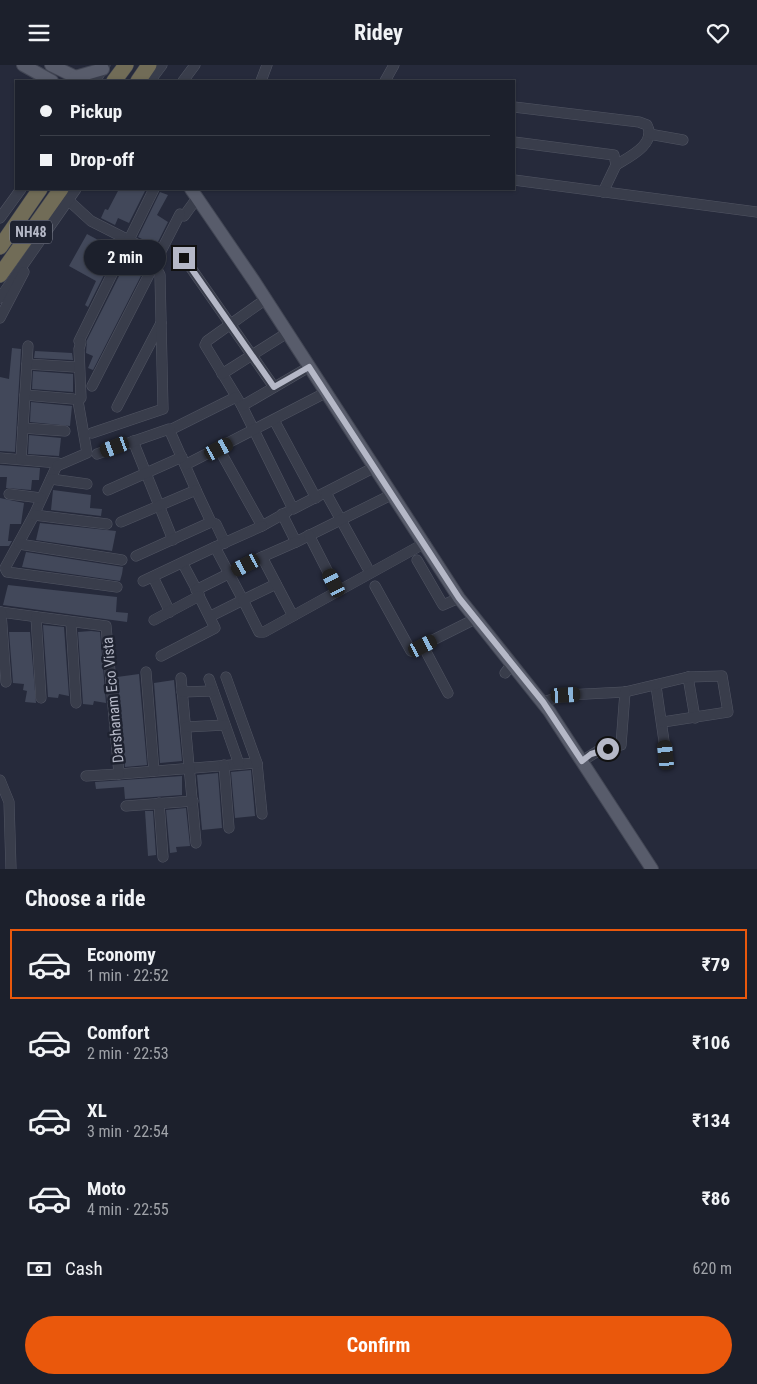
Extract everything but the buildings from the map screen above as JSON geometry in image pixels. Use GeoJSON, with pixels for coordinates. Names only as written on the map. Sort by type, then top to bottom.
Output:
{"type":"FeatureCollection","features":[{"type":"Feature","properties":{"kind":"highway"},"geometry":{"type":"LineString","coordinates":[[115,80],[126,65]]}},
{"type":"Feature","properties":{"kind":"highway"},"geometry":{"type":"LineString","coordinates":[[139,80],[149,65]]}},
{"type":"Feature","properties":{"kind":"highway","name":"NH48"},"geometry":{"type":"LineString","coordinates":[[0,247],[39,190]]}},
{"type":"Feature","properties":{"kind":"highway","name":"NH48"},"geometry":{"type":"LineString","coordinates":[[0,275],[64,195]]}},
{"type":"Feature","properties":{"kind":"main road"},"geometry":{"type":"LineString","coordinates":[[23,65],[50,80]]}},
{"type":"Feature","properties":{"kind":"main road"},"geometry":{"type":"LineString","coordinates":[[51,65],[79,79],[104,67]]}},
{"type":"Feature","properties":{"kind":"main road"},"geometry":{"type":"LineString","coordinates":[[194,193],[266,299],[459,598],[508,669],[543,702],[652,869]]}},
{"type":"Feature","properties":{"kind":"street"},"geometry":{"type":"LineString","coordinates":[[151,80],[162,65]]}},
{"type":"Feature","properties":{"kind":"street"},"geometry":{"type":"LineString","coordinates":[[184,80],[195,65]]}},
{"type":"Feature","properties":{"kind":"street"},"geometry":{"type":"LineString","coordinates":[[261,80],[268,65]]}},
{"type":"Feature","properties":{"kind":"street"},"geometry":{"type":"LineString","coordinates":[[386,80],[394,65]]}},
{"type":"Feature","properties":{"kind":"street"},"geometry":{"type":"LineString","coordinates":[[96,80],[104,67]]}},
{"type":"Feature","properties":{"kind":"street"},"geometry":{"type":"LineString","coordinates":[[515,107],[639,122],[646,125],[649,134],[646,143],[639,150],[616,165],[603,192]]}},
{"type":"Feature","properties":{"kind":"street"},"geometry":{"type":"LineString","coordinates":[[649,134],[683,141]]}},
{"type":"Feature","properties":{"kind":"street"},"geometry":{"type":"LineString","coordinates":[[515,143],[614,155],[616,165]]}},
{"type":"Feature","properties":{"kind":"street"},"geometry":{"type":"LineString","coordinates":[[515,180],[757,212]]}},
{"type":"Feature","properties":{"kind":"street"},"geometry":{"type":"LineString","coordinates":[[0,218],[20,190]]}},
{"type":"Feature","properties":{"kind":"street"},"geometry":{"type":"LineString","coordinates":[[117,587],[7,571],[5,568],[58,466],[87,453],[78,401],[81,397],[80,342],[154,190]]}},
{"type":"Feature","properties":{"kind":"street"},"geometry":{"type":"LineString","coordinates":[[92,386],[194,193]]}},
{"type":"Feature","properties":{"kind":"street"},"geometry":{"type":"LineString","coordinates":[[0,319],[37,244],[64,195],[85,217],[160,256]]}},
{"type":"Feature","properties":{"kind":"street"},"geometry":{"type":"LineString","coordinates":[[0,297],[37,244]]}},
{"type":"Feature","properties":{"kind":"street"},"geometry":{"type":"LineString","coordinates":[[184,258],[274,387]]}},
{"type":"Feature","properties":{"kind":"street"},"geometry":{"type":"LineString","coordinates":[[92,433],[163,409],[160,275],[155,266]]}},
{"type":"Feature","properties":{"kind":"street"},"geometry":{"type":"LineString","coordinates":[[266,299],[205,343],[254,430],[293,509]]}},
{"type":"Feature","properties":{"kind":"street"},"geometry":{"type":"LineString","coordinates":[[117,407],[162,322]]}},
{"type":"Feature","properties":{"kind":"street"},"geometry":{"type":"LineString","coordinates":[[222,374],[287,333]]}},
{"type":"Feature","properties":{"kind":"street"},"geometry":{"type":"LineString","coordinates":[[21,459],[28,345]]}},
{"type":"Feature","properties":{"kind":"street"},"geometry":{"type":"LineString","coordinates":[[27,365],[74,367]]}},
{"type":"Feature","properties":{"kind":"street"},"geometry":{"type":"LineString","coordinates":[[98,454],[168,429],[170,430],[239,402],[274,387],[309,367]]}},
{"type":"Feature","properties":{"kind":"street"},"geometry":{"type":"LineString","coordinates":[[108,490],[146,473],[219,449],[325,393]]}},
{"type":"Feature","properties":{"kind":"street"},"geometry":{"type":"LineString","coordinates":[[25,395],[72,399]]}},
{"type":"Feature","properties":{"kind":"street"},"geometry":{"type":"LineString","coordinates":[[274,420],[316,498]]}},
{"type":"Feature","properties":{"kind":"street"},"geometry":{"type":"LineString","coordinates":[[23,428],[65,431]]}},
{"type":"Feature","properties":{"kind":"street"},"geometry":{"type":"LineString","coordinates":[[170,430],[211,522],[216,524],[229,574],[259,632],[293,616],[425,543]]}},
{"type":"Feature","properties":{"kind":"street"},"geometry":{"type":"LineString","coordinates":[[133,441],[173,540]]}},
{"type":"Feature","properties":{"kind":"street"},"geometry":{"type":"LineString","coordinates":[[219,449],[262,526]]}},
{"type":"Feature","properties":{"kind":"street"},"geometry":{"type":"LineString","coordinates":[[0,458],[56,461],[58,466]]}},
{"type":"Feature","properties":{"kind":"street"},"geometry":{"type":"LineString","coordinates":[[170,612],[148,579],[262,526],[373,467]]}},
{"type":"Feature","properties":{"kind":"street"},"geometry":{"type":"LineString","coordinates":[[51,479],[87,484]]}},
{"type":"Feature","properties":{"kind":"street"},"geometry":{"type":"LineString","coordinates":[[121,522],[196,490]]}},
{"type":"Feature","properties":{"kind":"street"},"geometry":{"type":"LineString","coordinates":[[326,493],[367,567]]}},
{"type":"Feature","properties":{"kind":"street"},"geometry":{"type":"LineString","coordinates":[[9,494],[41,498]]}},
{"type":"Feature","properties":{"kind":"street"},"geometry":{"type":"LineString","coordinates":[[154,621],[229,574],[391,495]]}},
{"type":"Feature","properties":{"kind":"street"},"geometry":{"type":"LineString","coordinates":[[34,515],[107,524]]}},
{"type":"Feature","properties":{"kind":"street"},"geometry":{"type":"LineString","coordinates":[[282,515],[296,542]]}},
{"type":"Feature","properties":{"kind":"street"},"geometry":{"type":"LineString","coordinates":[[136,556],[211,522]]}},
{"type":"Feature","properties":{"kind":"street"},"geometry":{"type":"LineString","coordinates":[[309,535],[334,583]]}},
{"type":"Feature","properties":{"kind":"street"},"geometry":{"type":"LineString","coordinates":[[18,544],[122,560]]}},
{"type":"Feature","properties":{"kind":"street"},"geometry":{"type":"LineString","coordinates":[[262,557],[293,616]]}},
{"type":"Feature","properties":{"kind":"street"},"geometry":{"type":"LineString","coordinates":[[417,560],[443,605],[459,598]]}},
{"type":"Feature","properties":{"kind":"street"},"geometry":{"type":"LineString","coordinates":[[161,656],[215,630],[211,616],[183,564]]}},
{"type":"Feature","properties":{"kind":"street"},"geometry":{"type":"LineString","coordinates":[[211,616],[276,584]]}},
{"type":"Feature","properties":{"kind":"street"},"geometry":{"type":"LineString","coordinates":[[375,586],[410,651],[475,619]]}},
{"type":"Feature","properties":{"kind":"street","name":"Darshanam Eco Vista"},"geometry":{"type":"LineString","coordinates":[[6,682],[0,612],[106,626],[118,774],[257,763]]}},
{"type":"Feature","properties":{"kind":"street"},"geometry":{"type":"LineString","coordinates":[[36,617],[41,698]]}},
{"type":"Feature","properties":{"kind":"street"},"geometry":{"type":"LineString","coordinates":[[71,622],[76,703]]}},
{"type":"Feature","properties":{"kind":"street"},"geometry":{"type":"LineString","coordinates":[[423,646],[448,693]]}},
{"type":"Feature","properties":{"kind":"street"},"geometry":{"type":"LineString","coordinates":[[146,672],[154,771]]}},
{"type":"Feature","properties":{"kind":"street"},"geometry":{"type":"LineString","coordinates":[[226,677],[257,763],[262,814]]}},
{"type":"Feature","properties":{"kind":"street"},"geometry":{"type":"LineString","coordinates":[[543,702],[566,695],[626,692],[688,677],[722,677],[728,711],[663,722]]}},
{"type":"Feature","properties":{"kind":"street"},"geometry":{"type":"LineString","coordinates":[[688,677],[695,717]]}},
{"type":"Feature","properties":{"kind":"street"},"geometry":{"type":"LineString","coordinates":[[180,678],[196,843]]}},
{"type":"Feature","properties":{"kind":"street"},"geometry":{"type":"LineString","coordinates":[[209,679],[239,764]]}},
{"type":"Feature","properties":{"kind":"street"},"geometry":{"type":"LineString","coordinates":[[656,685],[663,722],[666,755]]}},
{"type":"Feature","properties":{"kind":"street"},"geometry":{"type":"LineString","coordinates":[[182,692],[213,691]]}},
{"type":"Feature","properties":{"kind":"street"},"geometry":{"type":"LineString","coordinates":[[582,761],[598,751],[621,745],[626,692]]}},
{"type":"Feature","properties":{"kind":"street"},"geometry":{"type":"LineString","coordinates":[[186,727],[226,725]]}},
{"type":"Feature","properties":{"kind":"street"},"geometry":{"type":"LineString","coordinates":[[224,765],[229,828]]}},
{"type":"Feature","properties":{"kind":"street"},"geometry":{"type":"LineString","coordinates":[[86,776],[118,774]]}},
{"type":"Feature","properties":{"kind":"street"},"geometry":{"type":"LineString","coordinates":[[0,780],[9,802],[11,869]]}},
{"type":"Feature","properties":{"kind":"street"},"geometry":{"type":"LineString","coordinates":[[126,806],[193,801]]}},
{"type":"Feature","properties":{"kind":"street"},"geometry":{"type":"LineString","coordinates":[[159,803],[163,857]]}},
{"type":"Feature","properties":{"kind":"route"},"geometry":{"type":"LineString","coordinates":[[184,258],[274,387],[309,367],[459,598],[543,702],[582,761],[591,754],[608,749]]}}]}
